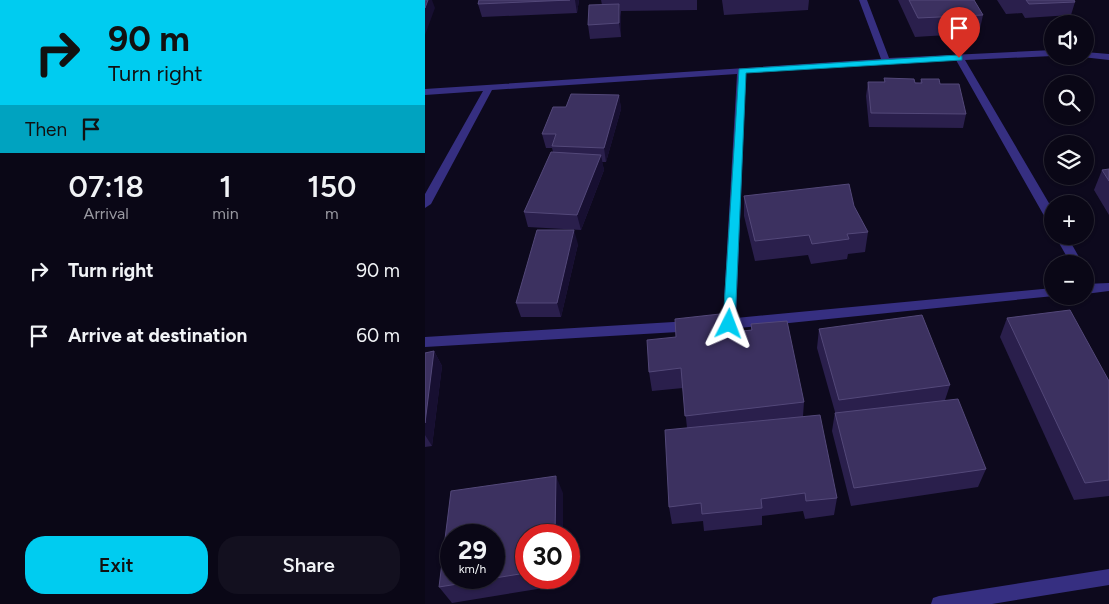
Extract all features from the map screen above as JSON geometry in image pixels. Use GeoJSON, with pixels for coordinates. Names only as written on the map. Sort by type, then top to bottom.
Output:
{"type":"FeatureCollection","features":[{"type":"Feature","properties":{"kind":"street"},"geometry":{"type":"LineString","coordinates":[[863,0],[886,61]]}},
{"type":"Feature","properties":{"kind":"street"},"geometry":{"type":"LineString","coordinates":[[425,92],[886,61],[1044,53]]}},
{"type":"Feature","properties":{"kind":"street"},"geometry":{"type":"LineString","coordinates":[[1094,56],[1109,57]]}},
{"type":"Feature","properties":{"kind":"street"},"geometry":{"type":"LineString","coordinates":[[959,58],[1044,205]]}},
{"type":"Feature","properties":{"kind":"street"},"geometry":{"type":"LineString","coordinates":[[729,324],[742,71]]}},
{"type":"Feature","properties":{"kind":"street"},"geometry":{"type":"LineString","coordinates":[[425,204],[489,88]]}},
{"type":"Feature","properties":{"kind":"street"},"geometry":{"type":"LineString","coordinates":[[1094,286],[1109,287]]}},
{"type":"Feature","properties":{"kind":"street"},"geometry":{"type":"LineString","coordinates":[[425,342],[729,324],[1044,293]]}},
{"type":"Feature","properties":{"kind":"street"},"geometry":{"type":"LineString","coordinates":[[939,604],[1109,577]]}},
{"type":"Feature","properties":{"kind":"building"},"geometry":{"type":"Polygon","coordinates":[[[479,0],[570,0],[478,4],[479,0]]]}},
{"type":"Feature","properties":{"kind":"building"},"geometry":{"type":"Polygon","coordinates":[[[909,0],[974,0],[983,15],[918,18],[909,0]]]}},
{"type":"Feature","properties":{"kind":"building"},"geometry":{"type":"Polygon","coordinates":[[[1026,0],[1074,0],[1075,2],[1029,4],[1026,0]]]}},
{"type":"Feature","properties":{"kind":"building"},"geometry":{"type":"Polygon","coordinates":[[[619,4],[619,23],[588,25],[589,5],[619,4]]]}},
{"type":"Feature","properties":{"kind":"building"},"geometry":{"type":"Polygon","coordinates":[[[884,78],[914,79],[915,83],[922,83],[921,79],[939,79],[940,84],[959,84],[966,114],[871,113],[868,82],[885,82],[884,78]]]}},
{"type":"Feature","properties":{"kind":"building"},"geometry":{"type":"Polygon","coordinates":[[[571,94],[619,95],[604,148],[552,146],[556,134],[542,134],[553,107],[566,107],[571,94]]]}},
{"type":"Feature","properties":{"kind":"building"},"geometry":{"type":"Polygon","coordinates":[[[551,152],[601,155],[577,215],[524,212],[551,152]]]}},
{"type":"Feature","properties":{"kind":"building"},"geometry":{"type":"Polygon","coordinates":[[[1109,169],[1109,181],[1102,170],[1109,169]]]}},
{"type":"Feature","properties":{"kind":"building"},"geometry":{"type":"Polygon","coordinates":[[[849,184],[854,206],[868,232],[847,234],[849,239],[812,244],[809,235],[755,241],[744,196],[849,184]]]}},
{"type":"Feature","properties":{"kind":"building"},"geometry":{"type":"Polygon","coordinates":[[[537,230],[574,230],[557,303],[516,303],[537,230]]]}},
{"type":"Feature","properties":{"kind":"building"},"geometry":{"type":"Polygon","coordinates":[[[1070,310],[1109,381],[1109,480],[1085,483],[1007,318],[1070,310]]]}},
{"type":"Feature","properties":{"kind":"building"},"geometry":{"type":"Polygon","coordinates":[[[720,314],[723,333],[752,330],[751,324],[787,321],[804,402],[685,416],[681,368],[649,372],[647,340],[676,337],[675,319],[720,314]]]}},
{"type":"Feature","properties":{"kind":"building"},"geometry":{"type":"Polygon","coordinates":[[[922,315],[950,385],[839,400],[819,329],[922,315]]]}},
{"type":"Feature","properties":{"kind":"building"},"geometry":{"type":"Polygon","coordinates":[[[434,351],[425,423],[425,353],[434,351]]]}},
{"type":"Feature","properties":{"kind":"building"},"geometry":{"type":"Polygon","coordinates":[[[958,399],[986,469],[854,488],[835,413],[958,399]]]}},
{"type":"Feature","properties":{"kind":"building"},"geometry":{"type":"Polygon","coordinates":[[[820,415],[837,498],[806,501],[805,493],[761,499],[762,508],[702,514],[701,503],[669,507],[665,430],[820,415]]]}},
{"type":"Feature","properties":{"kind":"building"},"geometry":{"type":"Polygon","coordinates":[[[556,476],[555,524],[515,524],[515,575],[505,576],[505,524],[447,524],[451,491],[556,476]]]}},
{"type":"Feature","properties":{"kind":"route"},"geometry":{"type":"LineString","coordinates":[[729,324],[742,71],[959,58]]}}]}
